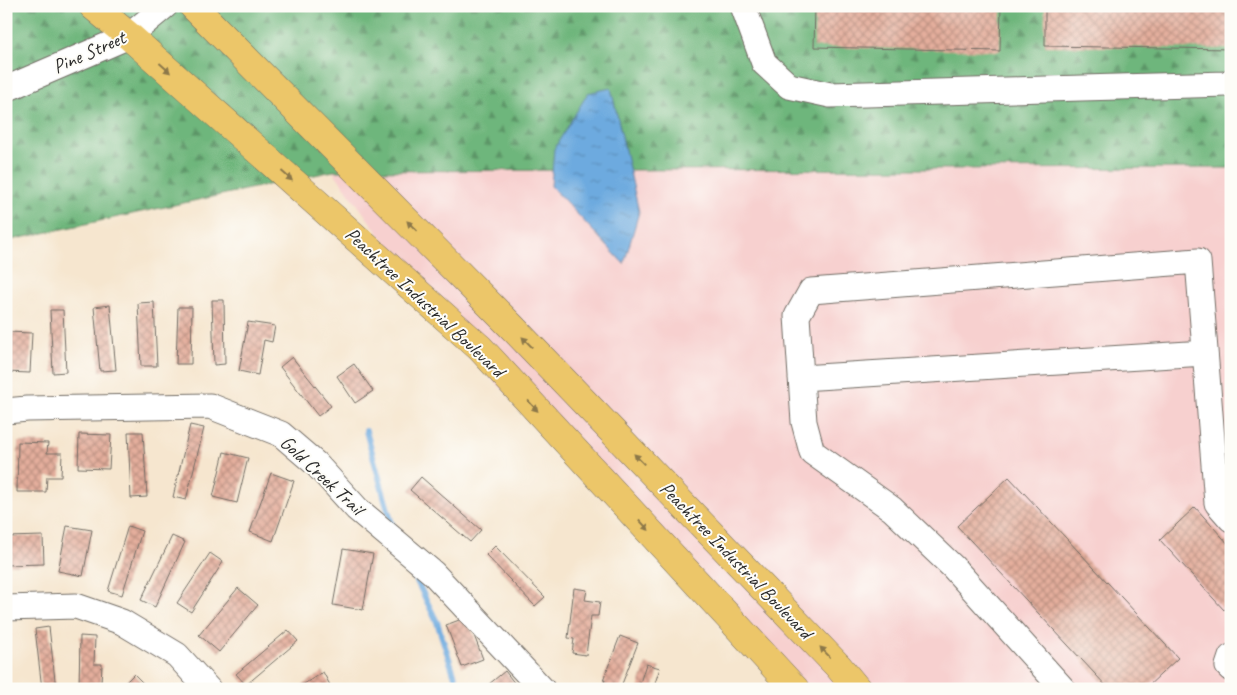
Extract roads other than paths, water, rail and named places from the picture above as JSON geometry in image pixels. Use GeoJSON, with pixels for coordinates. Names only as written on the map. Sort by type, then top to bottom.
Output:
{"type":"FeatureCollection","features":[{"type":"Feature","properties":{"kind":"main road","name":"Peachtree Industrial Boulevard"},"geometry":{"type":"LineString","coordinates":[[93,6],[480,348],[795,689]]}},
{"type":"Feature","properties":{"kind":"main road","name":"Peachtree Industrial Boulevard"},"geometry":{"type":"LineString","coordinates":[[193,6],[512,327],[838,666],[857,689]]}},
{"type":"Feature","properties":{"kind":"street","name":"Pine Street"},"geometry":{"type":"LineString","coordinates":[[6,89],[129,36],[165,6]]}},
{"type":"Feature","properties":{"kind":"street"},"geometry":{"type":"LineString","coordinates":[[743,6],[764,63],[789,86],[830,95],[1227,84],[1231,81]]}},
{"type":"Feature","properties":{"kind":"street"},"geometry":{"type":"LineString","coordinates":[[1063,689],[953,567],[892,509],[812,452],[804,422],[797,316],[811,290],[1198,260],[1217,503],[1231,519]]}},
{"type":"Feature","properties":{"kind":"street"},"geometry":{"type":"LineString","coordinates":[[801,378],[1205,353]]}},
{"type":"Feature","properties":{"kind":"street","name":"Gold Creek Trail"},"geometry":{"type":"LineString","coordinates":[[6,411],[210,406],[281,434],[316,464],[357,509],[434,573],[542,689]]}},
{"type":"Feature","properties":{"kind":"street"},"geometry":{"type":"LineString","coordinates":[[6,608],[76,606],[122,622],[177,655],[208,689]]}},
{"type":"Feature","properties":{"kind":"street"},"geometry":{"type":"LineString","coordinates":[[1231,657],[1228,666],[1231,669]]}},
{"type":"Feature","properties":{"kind":"water"},"geometry":{"type":"Polygon","coordinates":[[[611,88],[639,212],[624,264],[551,186],[554,149],[588,93],[611,88]]]}},
{"type":"Feature","properties":{"kind":"waterway"},"geometry":{"type":"LineString","coordinates":[[366,431],[393,528]]}},
{"type":"Feature","properties":{"kind":"waterway"},"geometry":{"type":"LineString","coordinates":[[409,565],[437,622],[459,689]]}}]}
